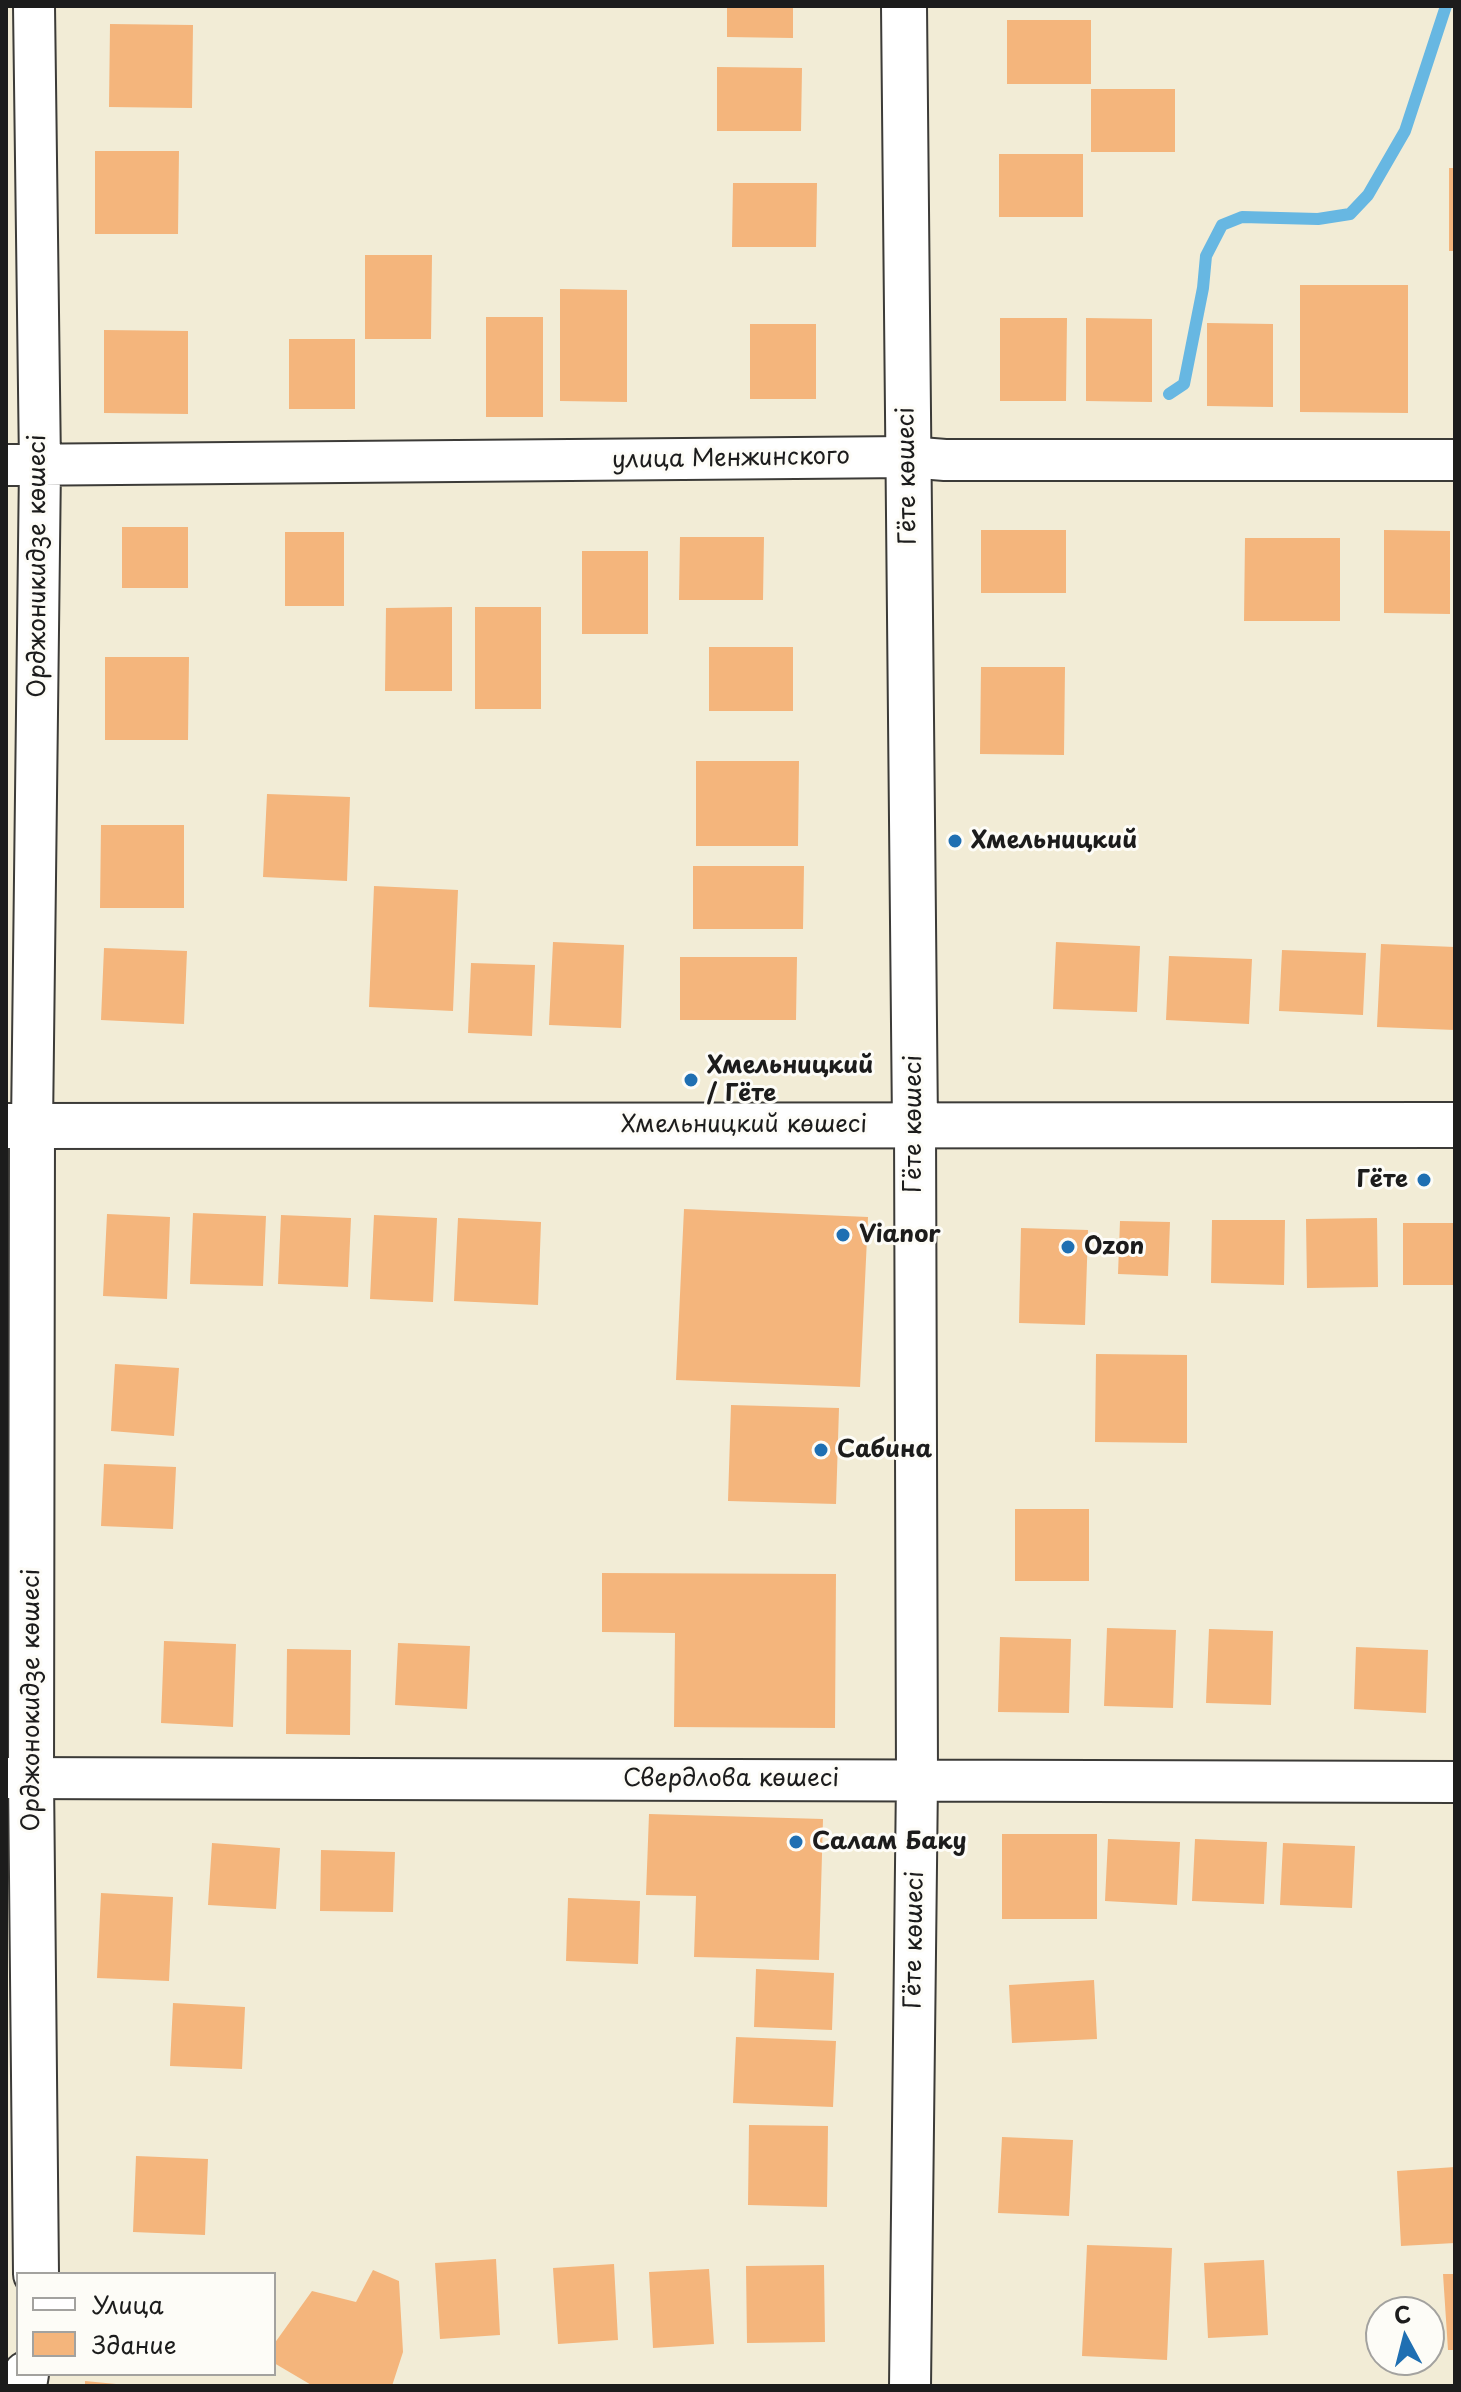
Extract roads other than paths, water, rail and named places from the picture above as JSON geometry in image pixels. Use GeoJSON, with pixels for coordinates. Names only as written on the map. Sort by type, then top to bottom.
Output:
{"type":"FeatureCollection","features":[{"type":"Feature","properties":{"kind":"main road","name":"Гёте көшесі"},"geometry":{"type":"LineString","coordinates":[[904,6],[915,1124]]}},
{"type":"Feature","properties":{"kind":"main road","name":"Хмельницкий көшесі"},"geometry":{"type":"LineString","coordinates":[[19,1126],[1455,1125]]}},
{"type":"Feature","properties":{"kind":"main road","name":"Орджонокидзе көшесі"},"geometry":{"type":"LineString","coordinates":[[19,1126],[18,1778],[22,2183],[36,2272]]}},
{"type":"Feature","properties":{"kind":"street","name":"Орджоникидзе көшесі"},"geometry":{"type":"LineString","coordinates":[[19,1126],[23,465],[34,6]]}},
{"type":"Feature","properties":{"kind":"street","name":"улица Менжинского"},"geometry":{"type":"LineString","coordinates":[[23,465],[908,457],[945,460],[1455,460]]}},
{"type":"Feature","properties":{"kind":"street","name":"Гёте көшесі"},"geometry":{"type":"LineString","coordinates":[[910,2386],[917,1779],[915,1124]]}},
{"type":"Feature","properties":{"kind":"street","name":"Свердлова көшесі"},"geometry":{"type":"LineString","coordinates":[[18,1778],[1455,1782]]}},
{"type":"Feature","properties":{"kind":"waterway"},"geometry":{"type":"LineString","coordinates":[[1169,394],[1184,384],[1203,288],[1206,256],[1222,225],[1242,217],[1318,219],[1350,214],[1368,195],[1405,131],[1446,6]]}},
{"type":"Feature","properties":{"kind":"place","name":"Хмельницкий"},"geometry":{"type":"Point","coordinates":[955,841]}},
{"type":"Feature","properties":{"kind":"place","name":"Хмельницкий / Гёте"},"geometry":{"type":"Point","coordinates":[691,1080]}},
{"type":"Feature","properties":{"kind":"place","name":"Гёте"},"geometry":{"type":"Point","coordinates":[1424,1180]}},
{"type":"Feature","properties":{"kind":"place","name":"Vianor"},"geometry":{"type":"Point","coordinates":[843,1235]}},
{"type":"Feature","properties":{"kind":"place","name":"Ozon"},"geometry":{"type":"Point","coordinates":[1068,1247]}},
{"type":"Feature","properties":{"kind":"place","name":"Сабина"},"geometry":{"type":"Point","coordinates":[821,1450]}},
{"type":"Feature","properties":{"kind":"place","name":"Салам Баку"},"geometry":{"type":"Point","coordinates":[796,1842]}}]}
